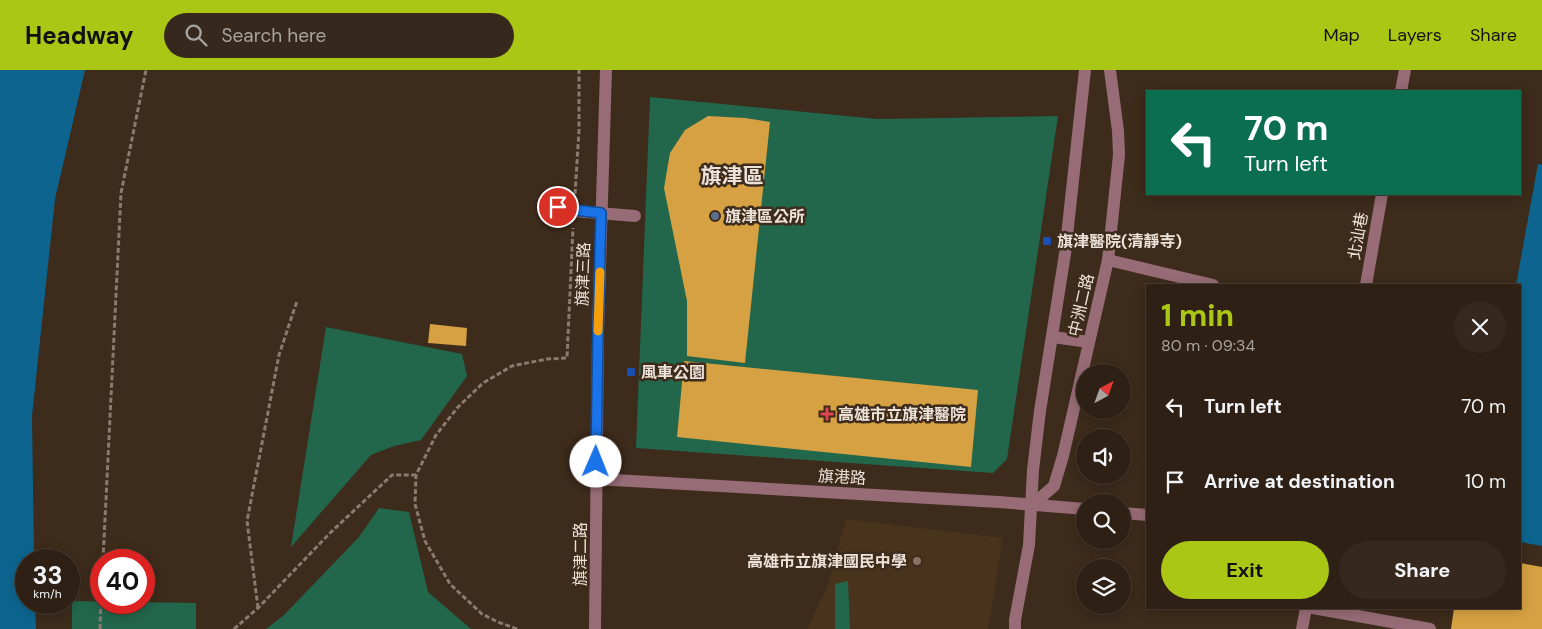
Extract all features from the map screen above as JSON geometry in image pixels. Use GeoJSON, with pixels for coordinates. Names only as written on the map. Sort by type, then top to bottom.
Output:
{"type":"FeatureCollection","features":[{"type":"Feature","properties":{"kind":"street","name":"旗津三路"},"geometry":{"type":"LineString","coordinates":[[596,479],[598,332],[606,70]]}},
{"type":"Feature","properties":{"kind":"street","name":"中洲二路"},"geometry":{"type":"LineString","coordinates":[[1015,629],[1028,544],[1033,470],[1040,411],[1065,254],[1086,70]]}},
{"type":"Feature","properties":{"kind":"street","name":"中洲二路"},"geometry":{"type":"LineString","coordinates":[[1032,505],[1054,486],[1064,456],[1108,260],[1119,155],[1118,130],[1110,70]]}},
{"type":"Feature","properties":{"kind":"street"},"geometry":{"type":"LineString","coordinates":[[1401,90],[1405,70]]}},
{"type":"Feature","properties":{"kind":"street","name":"北汕巷"},"geometry":{"type":"LineString","coordinates":[[1366,284],[1382,195]]}},
{"type":"Feature","properties":{"kind":"street"},"geometry":{"type":"LineString","coordinates":[[558,207],[635,216]]}},
{"type":"Feature","properties":{"kind":"street"},"geometry":{"type":"LineString","coordinates":[[1108,260],[1209,284]]}},
{"type":"Feature","properties":{"kind":"street"},"geometry":{"type":"LineString","coordinates":[[1053,337],[1089,342]]}},
{"type":"Feature","properties":{"kind":"street","name":"旗港路"},"geometry":{"type":"LineString","coordinates":[[596,479],[1076,508]]}},
{"type":"Feature","properties":{"kind":"street","name":"旗津二路"},"geometry":{"type":"LineString","coordinates":[[596,479],[596,629]]}},
{"type":"Feature","properties":{"kind":"street"},"geometry":{"type":"LineString","coordinates":[[1131,514],[1146,515]]}},
{"type":"Feature","properties":{"kind":"street"},"geometry":{"type":"LineString","coordinates":[[1302,629],[1306,609]]}},
{"type":"Feature","properties":{"kind":"street"},"geometry":{"type":"LineString","coordinates":[[1319,609],[1430,629]]}},
{"type":"Feature","properties":{"kind":"path"},"geometry":{"type":"LineString","coordinates":[[104,549],[121,193],[146,70]]}},
{"type":"Feature","properties":{"kind":"path"},"geometry":{"type":"LineString","coordinates":[[258,608],[247,521],[279,355],[297,301]]}},
{"type":"Feature","properties":{"kind":"path"},"geometry":{"type":"LineString","coordinates":[[516,629],[482,614],[450,584],[425,541],[415,504],[416,475],[436,435],[458,407],[483,383],[512,366],[547,359],[567,358]]}},
{"type":"Feature","properties":{"kind":"path"},"geometry":{"type":"LineString","coordinates":[[234,629],[258,608],[330,533],[392,475],[416,475]]}},
{"type":"Feature","properties":{"kind":"path"},"geometry":{"type":"LineString","coordinates":[[100,614],[100,629]]}},
{"type":"Feature","properties":{"kind":"shaded area","name":"高雄市立旗津國民中學"},"geometry":{"type":"Polygon","coordinates":[[[846,519],[1003,538],[988,629],[807,629],[828,585],[846,519]]]}},
{"type":"Feature","properties":{"kind":"green space"},"geometry":{"type":"Polygon","coordinates":[[[650,97],[877,119],[1058,116],[1007,459],[993,473],[636,448],[650,97]]]}},
{"type":"Feature","properties":{"kind":"green space"},"geometry":{"type":"Polygon","coordinates":[[[326,327],[462,354],[467,376],[421,440],[394,446],[371,455],[291,547],[326,327]]]}},
{"type":"Feature","properties":{"kind":"green space"},"geometry":{"type":"Polygon","coordinates":[[[379,508],[409,512],[428,592],[471,629],[266,629],[284,615],[359,537],[379,508]]]}},
{"type":"Feature","properties":{"kind":"green space"},"geometry":{"type":"Polygon","coordinates":[[[848,581],[850,629],[835,629],[835,584],[848,581]]]}},
{"type":"Feature","properties":{"kind":"green space"},"geometry":{"type":"Polygon","coordinates":[[[80,601],[90,601],[90,614],[155,614],[155,602],[196,603],[196,629],[72,629],[72,614],[80,614],[80,601]]]}},
{"type":"Feature","properties":{"kind":"water"},"geometry":{"type":"Polygon","coordinates":[[[0,70],[85,70],[55,199],[32,416],[34,549],[15,549],[15,614],[35,614],[36,629],[0,629],[0,70]]]}},
{"type":"Feature","properties":{"kind":"water"},"geometry":{"type":"Polygon","coordinates":[[[1538,164],[1542,165],[1542,546],[1521,542],[1521,284],[1516,284],[1538,164]]]}},
{"type":"Feature","properties":{"kind":"building","name":"旗津區公所"},"geometry":{"type":"Polygon","coordinates":[[[708,116],[745,118],[770,122],[745,363],[687,356],[687,301],[664,188],[670,153],[685,130],[708,116]]]}},
{"type":"Feature","properties":{"kind":"building"},"geometry":{"type":"Polygon","coordinates":[[[430,324],[467,328],[466,346],[428,343],[430,324]]]}},
{"type":"Feature","properties":{"kind":"building","name":"高雄市立旗津醫院"},"geometry":{"type":"Polygon","coordinates":[[[684,361],[978,390],[971,467],[677,437],[684,361]]]}},
{"type":"Feature","properties":{"kind":"building"},"geometry":{"type":"Polygon","coordinates":[[[1521,563],[1542,567],[1542,629],[1451,629],[1454,609],[1521,609],[1521,563]]]}},
{"type":"Feature","properties":{"kind":"slow traffic"},"geometry":{"type":"LineString","coordinates":[[598,331],[600,272]]}},
{"type":"Feature","properties":{"kind":"place","name":"旗津區公所"},"geometry":{"type":"Point","coordinates":[715,216]}},
{"type":"Feature","properties":{"kind":"place","name":"旗津醫院(清靜寺)"},"geometry":{"type":"Point","coordinates":[1047,241]}},
{"type":"Feature","properties":{"kind":"place","name":"風車公園"},"geometry":{"type":"Point","coordinates":[631,372]}},
{"type":"Feature","properties":{"kind":"place","name":"高雄市立旗津醫院"},"geometry":{"type":"Point","coordinates":[827,414]}},
{"type":"Feature","properties":{"kind":"place","name":"高雄市立旗津國民中學"},"geometry":{"type":"Point","coordinates":[917,561]}},
{"type":"Feature","properties":{"kind":"district","name":"旗津區"},"geometry":{"type":"Point","coordinates":[732,176]}},
{"type":"Feature","properties":{"kind":"route"},"geometry":{"type":"LineString","coordinates":[[558,207],[601,213],[596,462]]}}]}
